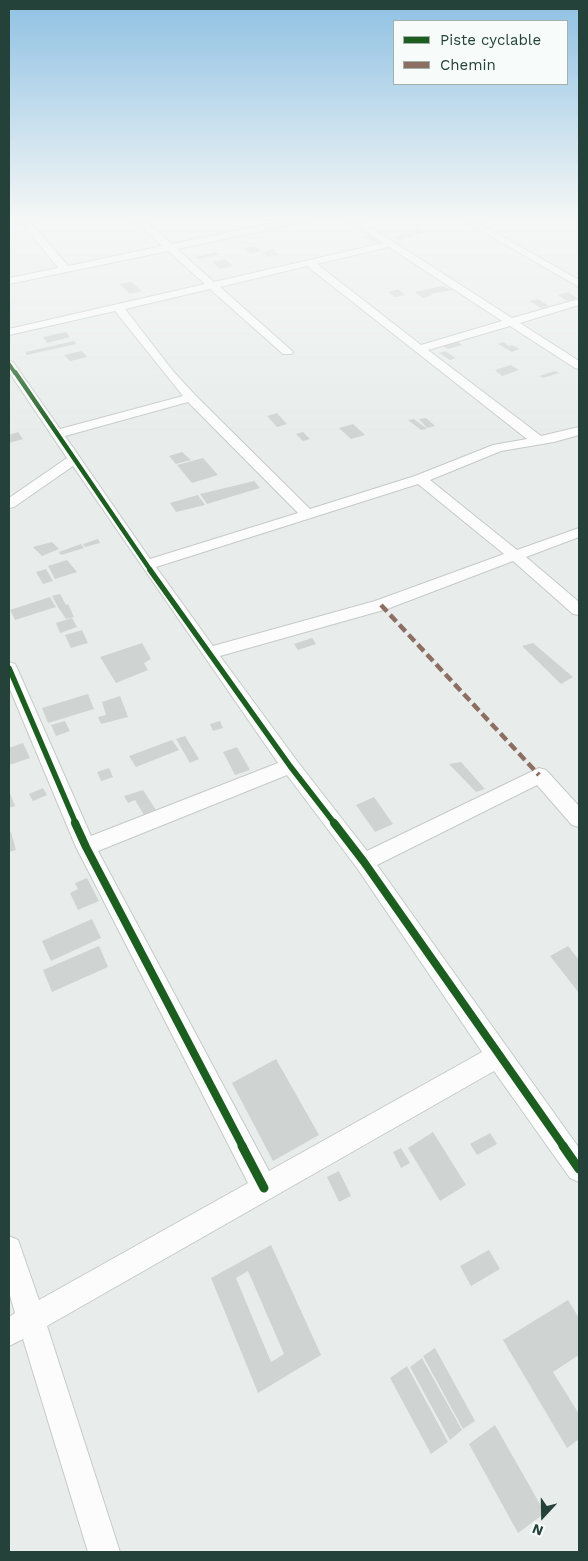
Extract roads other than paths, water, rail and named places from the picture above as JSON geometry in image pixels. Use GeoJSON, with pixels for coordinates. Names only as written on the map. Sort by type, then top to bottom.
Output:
{"type":"FeatureCollection","features":[{"type":"Feature","properties":{"kind":"street"},"geometry":{"type":"LineString","coordinates":[[9,332],[186,292]]}},
{"type":"Feature","properties":{"kind":"street"},"geometry":{"type":"LineString","coordinates":[[219,292],[287,352]]}},
{"type":"Feature","properties":{"kind":"street"},"geometry":{"type":"LineString","coordinates":[[345,292],[537,440]]}},
{"type":"Feature","properties":{"kind":"street"},"geometry":{"type":"LineString","coordinates":[[466,292],[579,366]]}},
{"type":"Feature","properties":{"kind":"street"},"geometry":{"type":"LineString","coordinates":[[419,349],[579,302]]}},
{"type":"Feature","properties":{"kind":"street"},"geometry":{"type":"LineString","coordinates":[[118,307],[169,373],[191,398],[308,514]]}},
{"type":"Feature","properties":{"kind":"street"},"geometry":{"type":"LineString","coordinates":[[9,364],[73,460],[209,653],[290,766],[364,862],[498,1056],[579,1169]]}},
{"type":"Feature","properties":{"kind":"street"},"geometry":{"type":"LineString","coordinates":[[56,434],[191,398]]}},
{"type":"Feature","properties":{"kind":"street"},"geometry":{"type":"LineString","coordinates":[[147,565],[420,480],[498,448],[579,432]]}},
{"type":"Feature","properties":{"kind":"street"},"geometry":{"type":"LineString","coordinates":[[9,504],[73,460]]}},
{"type":"Feature","properties":{"kind":"street"},"geometry":{"type":"LineString","coordinates":[[420,480],[516,556],[579,610]]}},
{"type":"Feature","properties":{"kind":"street"},"geometry":{"type":"LineString","coordinates":[[209,653],[381,605],[579,532]]}},
{"type":"Feature","properties":{"kind":"street"},"geometry":{"type":"LineString","coordinates":[[9,668],[86,847],[264,1188]]}},
{"type":"Feature","properties":{"kind":"street"},"geometry":{"type":"LineString","coordinates":[[86,847],[290,766]]}},
{"type":"Feature","properties":{"kind":"street"},"geometry":{"type":"LineString","coordinates":[[364,862],[538,775],[579,819]]}},
{"type":"Feature","properties":{"kind":"street"},"geometry":{"type":"LineString","coordinates":[[20,1326],[498,1056]]}},
{"type":"Feature","properties":{"kind":"street"},"geometry":{"type":"LineString","coordinates":[[9,1249],[20,1326],[104,1552]]}}]}
